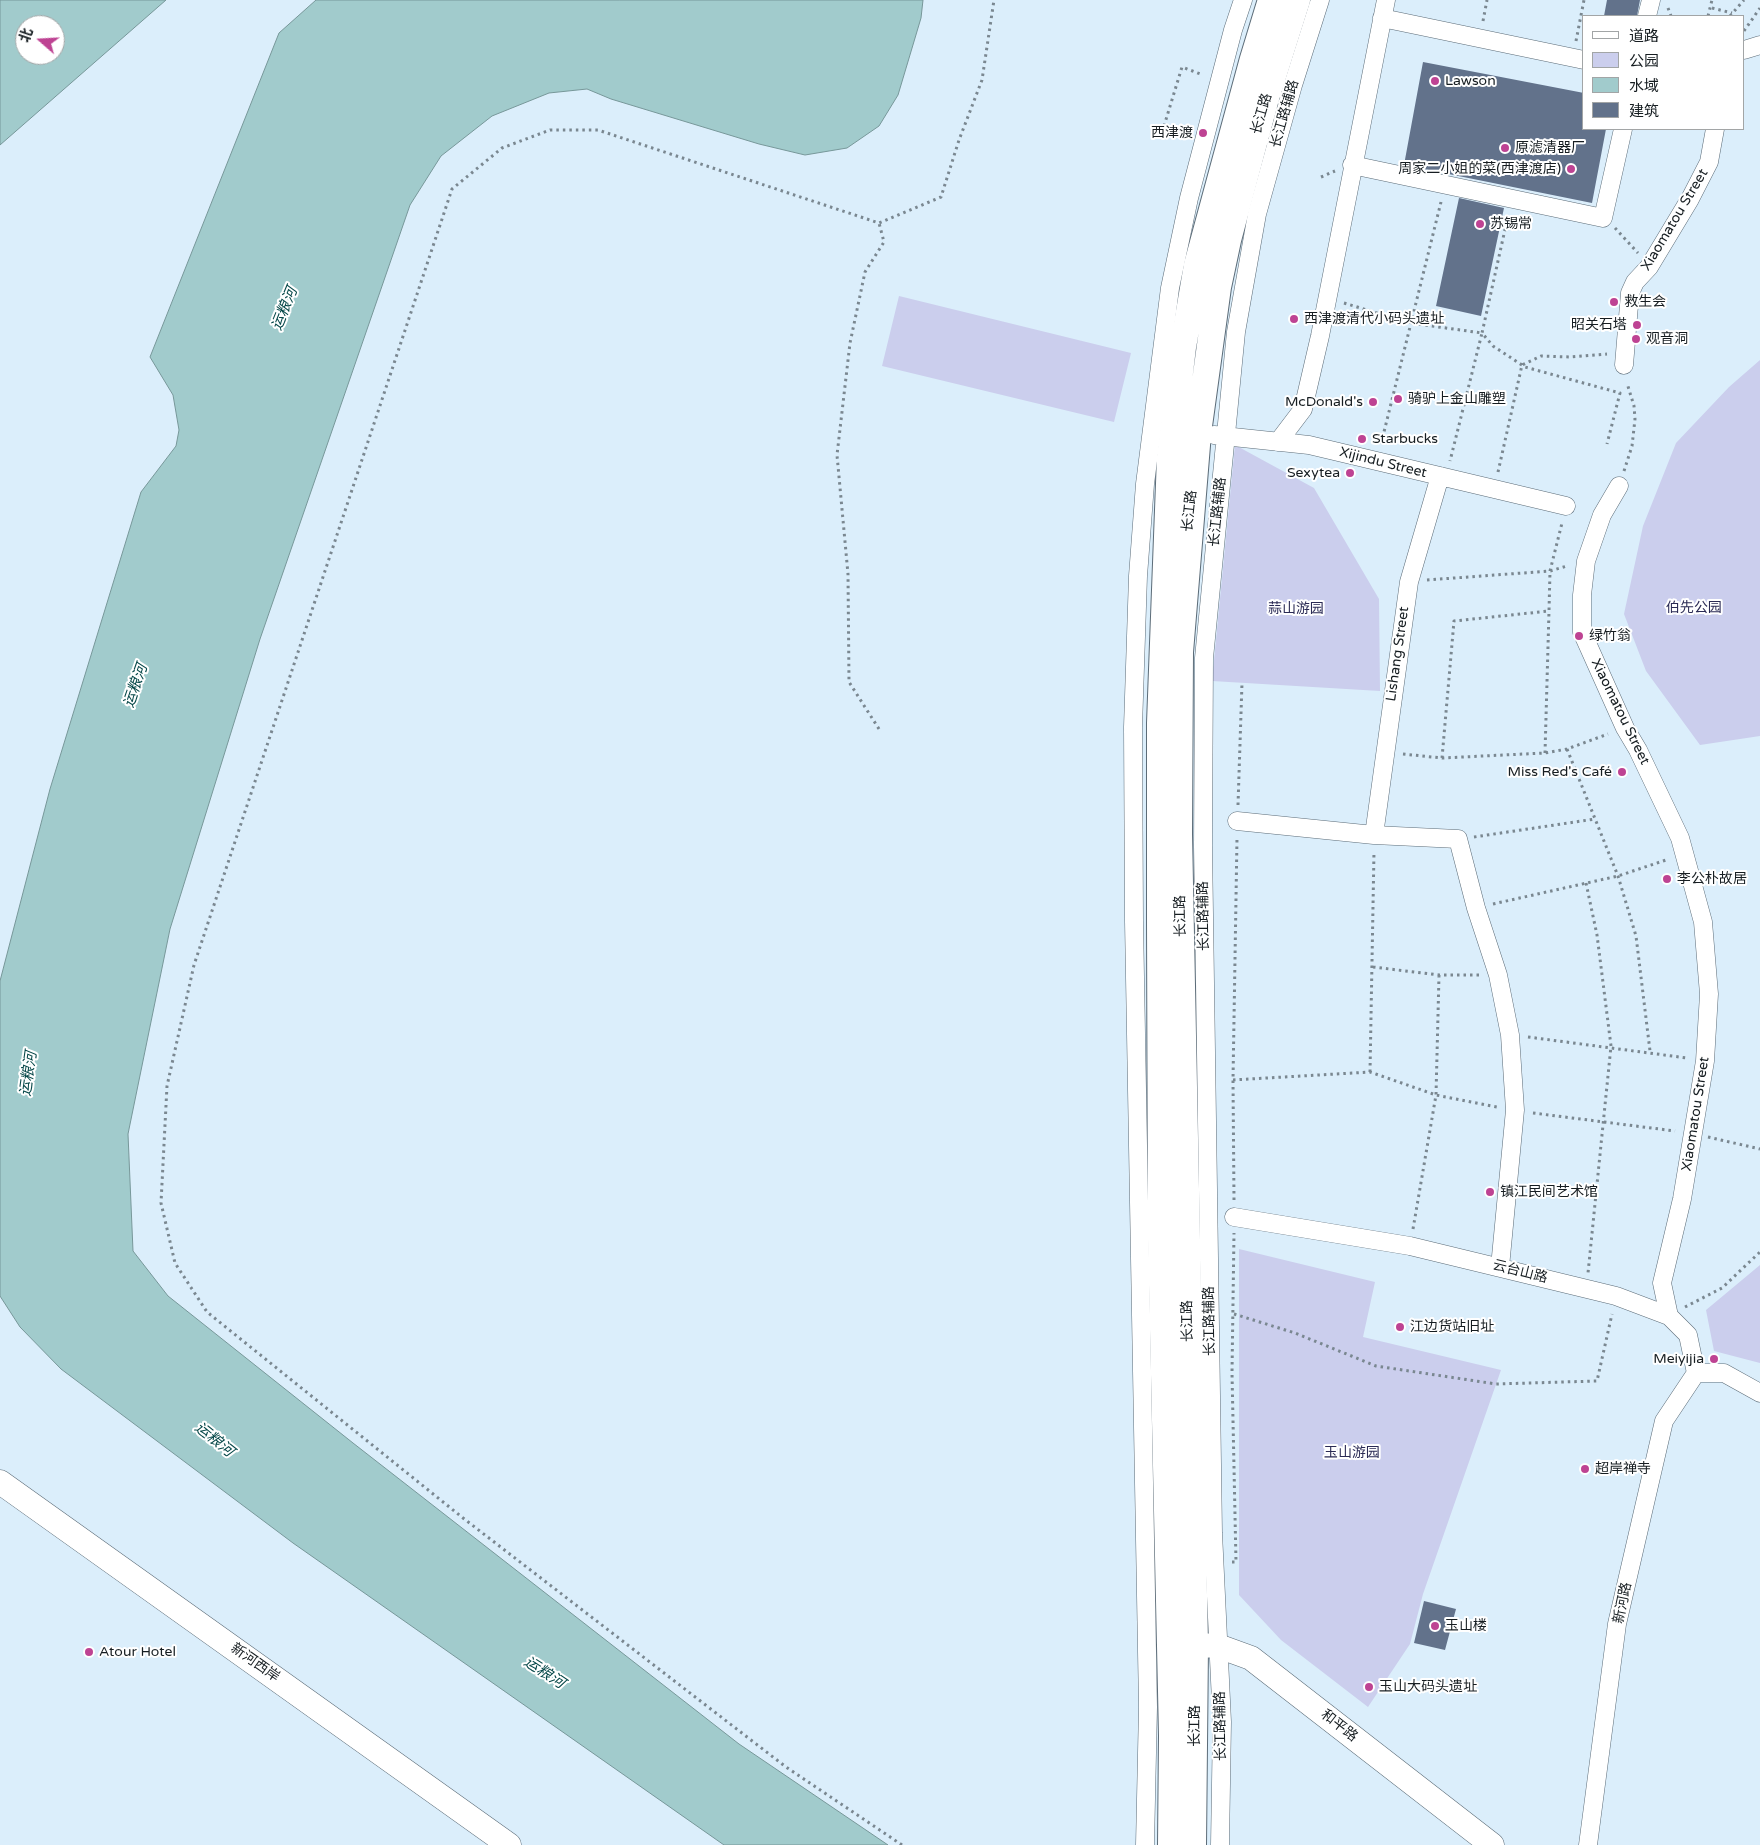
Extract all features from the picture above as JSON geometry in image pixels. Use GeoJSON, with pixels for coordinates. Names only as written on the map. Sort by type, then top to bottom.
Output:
{"type":"FeatureCollection","features":[{"type":"Feature","properties":{"kind":"main road","name":"长江路"},"geometry":{"type":"LineString","coordinates":[[1171,1845],[1195,1645],[1161,1239],[1160,723],[1170,457],[1183,348],[1197,265],[1271,0]]}},
{"type":"Feature","properties":{"kind":"main road","name":"长江路"},"geometry":{"type":"LineString","coordinates":[[1193,1845],[1195,1645],[1179,824],[1180,652],[1187,541],[1210,336],[1228,240],[1266,98],[1297,0]]}},
{"type":"Feature","properties":{"kind":"street"},"geometry":{"type":"LineString","coordinates":[[1145,1845],[1148,1706],[1134,921],[1133,727],[1138,576],[1145,484],[1170,288],[1189,198],[1233,30],[1243,0]]}},
{"type":"Feature","properties":{"kind":"street","name":"长江路辅路"},"geometry":{"type":"LineString","coordinates":[[1220,1845],[1222,1722],[1195,1645],[1214,1561],[1204,846],[1204,658],[1236,332],[1258,214],[1293,84],[1320,0]]}},
{"type":"Feature","properties":{"kind":"street"},"geometry":{"type":"LineString","coordinates":[[1278,442],[1303,410],[1386,0]]}},
{"type":"Feature","properties":{"kind":"street"},"geometry":{"type":"LineString","coordinates":[[1647,15],[1650,0]]}},
{"type":"Feature","properties":{"kind":"street"},"geometry":{"type":"LineString","coordinates":[[1382,18],[1578,59]]}},
{"type":"Feature","properties":{"kind":"street"},"geometry":{"type":"LineString","coordinates":[[1745,50],[1760,45]]}},
{"type":"Feature","properties":{"kind":"street"},"geometry":{"type":"LineString","coordinates":[[1352,165],[1604,218],[1623,130]]}},
{"type":"Feature","properties":{"kind":"street","name":"Xiaomatou Street"},"geometry":{"type":"LineString","coordinates":[[1625,357],[1630,293],[1636,282],[1649,267],[1702,177],[1709,162],[1715,130]]}},
{"type":"Feature","properties":{"kind":"street","name":"Xijindu Street"},"geometry":{"type":"LineString","coordinates":[[1198,433],[1309,445],[1566,506]]}},
{"type":"Feature","properties":{"kind":"street","name":"Lishang Street"},"geometry":{"type":"LineString","coordinates":[[1374,835],[1409,582],[1440,476]]}},
{"type":"Feature","properties":{"kind":"street","name":"Xiaomatou Street"},"geometry":{"type":"LineString","coordinates":[[1619,486],[1602,515],[1586,561],[1582,595],[1582,632],[1625,728],[1638,750],[1680,838],[1703,922],[1709,994],[1705,1061],[1682,1199],[1662,1283],[1669,1316]]}},
{"type":"Feature","properties":{"kind":"street"},"geometry":{"type":"LineString","coordinates":[[1237,821],[1374,835],[1458,839],[1476,908],[1498,975],[1510,1035],[1515,1110],[1500,1267]]}},
{"type":"Feature","properties":{"kind":"street","name":"云台山路"},"geometry":{"type":"LineString","coordinates":[[1234,1217],[1410,1246],[1616,1296],[1669,1316],[1688,1335],[1696,1374]]}},
{"type":"Feature","properties":{"kind":"street"},"geometry":{"type":"LineString","coordinates":[[1696,1374],[1724,1373],[1760,1393]]}},
{"type":"Feature","properties":{"kind":"street","name":"新河路"},"geometry":{"type":"LineString","coordinates":[[1588,1845],[1620,1614],[1664,1421],[1696,1374]]}},
{"type":"Feature","properties":{"kind":"street","name":"新河西岸"},"geometry":{"type":"LineString","coordinates":[[0,1482],[509,1845]]}},
{"type":"Feature","properties":{"kind":"street","name":"和平路"},"geometry":{"type":"LineString","coordinates":[[1195,1645],[1251,1658],[1492,1845]]}},
{"type":"Feature","properties":{"kind":"path"},"geometry":{"type":"LineString","coordinates":[[902,1845],[786,1767],[463,1518],[207,1312],[176,1263],[161,1203],[167,1086],[194,965],[452,189],[502,148],[550,130],[598,130],[879,224],[941,197],[959,140],[982,80],[994,0]]}},
{"type":"Feature","properties":{"kind":"path"},"geometry":{"type":"LineString","coordinates":[[1582,15],[1584,0]]}},
{"type":"Feature","properties":{"kind":"path"},"geometry":{"type":"LineString","coordinates":[[1708,15],[1712,8],[1712,0]]}},
{"type":"Feature","properties":{"kind":"path"},"geometry":{"type":"LineString","coordinates":[[1712,8],[1731,15],[1744,0]]}},
{"type":"Feature","properties":{"kind":"path"},"geometry":{"type":"LineString","coordinates":[[1745,30],[1760,8]]}},
{"type":"Feature","properties":{"kind":"path"},"geometry":{"type":"LineString","coordinates":[[1578,59],[1582,20]]}},
{"type":"Feature","properties":{"kind":"path"},"geometry":{"type":"LineString","coordinates":[[1164,126],[1182,67],[1204,75],[1207,66]]}},
{"type":"Feature","properties":{"kind":"path"},"geometry":{"type":"LineString","coordinates":[[1377,461],[1446,185]]}},
{"type":"Feature","properties":{"kind":"path"},"geometry":{"type":"LineString","coordinates":[[1440,476],[1447,470],[1482,332],[1512,199]]}},
{"type":"Feature","properties":{"kind":"path"},"geometry":{"type":"LineString","coordinates":[[879,224],[884,242],[865,272],[850,343],[837,455],[848,574],[849,682],[879,729]]}},
{"type":"Feature","properties":{"kind":"path"},"geometry":{"type":"LineString","coordinates":[[1611,225],[1635,248]]}},
{"type":"Feature","properties":{"kind":"path"},"geometry":{"type":"LineString","coordinates":[[1326,299],[1410,323],[1482,332],[1493,346],[1522,366],[1620,393],[1607,444]]}},
{"type":"Feature","properties":{"kind":"path"},"geometry":{"type":"LineString","coordinates":[[1494,489],[1522,366],[1541,356],[1625,357],[1635,419],[1632,446],[1619,486]]}},
{"type":"Feature","properties":{"kind":"path"},"geometry":{"type":"LineString","coordinates":[[1545,754],[1550,571],[1566,506]]}},
{"type":"Feature","properties":{"kind":"path"},"geometry":{"type":"LineString","coordinates":[[1409,582],[1550,571]]}},
{"type":"Feature","properties":{"kind":"path"},"geometry":{"type":"LineString","coordinates":[[1442,758],[1454,621],[1549,610]]}},
{"type":"Feature","properties":{"kind":"path"},"geometry":{"type":"LineString","coordinates":[[1214,1561],[1236,1562],[1232,1080],[1237,821],[1242,683]]}},
{"type":"Feature","properties":{"kind":"path"},"geometry":{"type":"LineString","coordinates":[[1384,752],[1442,758],[1545,754],[1567,749],[1625,728]]}},
{"type":"Feature","properties":{"kind":"path"},"geometry":{"type":"LineString","coordinates":[[1567,749],[1618,876],[1636,936],[1650,1051]]}},
{"type":"Feature","properties":{"kind":"path"},"geometry":{"type":"LineString","coordinates":[[1458,839],[1595,819]]}},
{"type":"Feature","properties":{"kind":"path"},"geometry":{"type":"LineString","coordinates":[[1370,1072],[1374,835]]}},
{"type":"Feature","properties":{"kind":"path"},"geometry":{"type":"LineString","coordinates":[[1476,908],[1618,876],[1684,854]]}},
{"type":"Feature","properties":{"kind":"path"},"geometry":{"type":"LineString","coordinates":[[1586,883],[1597,935],[1611,1046],[1587,1288]]}},
{"type":"Feature","properties":{"kind":"path"},"geometry":{"type":"LineString","coordinates":[[1373,967],[1439,975],[1498,975]]}},
{"type":"Feature","properties":{"kind":"path"},"geometry":{"type":"LineString","coordinates":[[1410,1246],[1436,1095],[1439,975]]}},
{"type":"Feature","properties":{"kind":"path"},"geometry":{"type":"LineString","coordinates":[[1510,1035],[1591,1046],[1611,1046],[1650,1051],[1705,1061]]}},
{"type":"Feature","properties":{"kind":"path"},"geometry":{"type":"LineString","coordinates":[[1669,1316],[1722,1288],[1760,1252]]}},
{"type":"Feature","properties":{"kind":"path"},"geometry":{"type":"LineString","coordinates":[[1234,1314],[1295,1333],[1376,1366],[1496,1384],[1598,1381],[1616,1296]]}},
{"type":"Feature","properties":{"kind":"green space"},"geometry":{"type":"Polygon","coordinates":[[[899,296],[1131,353],[1114,422],[882,366],[899,296]]]}},
{"type":"Feature","properties":{"kind":"green space","name":"伯先公园"},"geometry":{"type":"Polygon","coordinates":[[[1760,360],[1760,736],[1700,745],[1646,671],[1624,614],[1643,526],[1676,443],[1729,387],[1760,360]]]}},
{"type":"Feature","properties":{"kind":"green space","name":"蒜山游园"},"geometry":{"type":"Polygon","coordinates":[[[1235,445],[1314,488],[1379,599],[1380,691],[1212,681],[1235,445]]]}},
{"type":"Feature","properties":{"kind":"green space","name":"玉山游园"},"geometry":{"type":"Polygon","coordinates":[[[1239,1249],[1375,1282],[1363,1337],[1501,1370],[1423,1594],[1410,1644],[1368,1707],[1281,1640],[1239,1595],[1239,1249]]]}},
{"type":"Feature","properties":{"kind":"green space"},"geometry":{"type":"Polygon","coordinates":[[[1760,1265],[1760,1363],[1714,1351],[1706,1310],[1760,1265]]]}},
{"type":"Feature","properties":{"kind":"water"},"geometry":{"type":"Polygon","coordinates":[[[0,0],[166,0],[0,145],[0,0]]]}},
{"type":"Feature","properties":{"kind":"water","name":"运粮河"},"geometry":{"type":"Polygon","coordinates":[[[316,0],[923,0],[921,18],[898,95],[879,126],[847,148],[805,155],[759,144],[611,99],[587,89],[549,93],[492,116],[441,156],[410,205],[260,639],[170,929],[128,1134],[133,1251],[168,1296],[739,1744],[888,1845],[724,1845],[293,1543],[61,1369],[20,1327],[0,1296],[0,981],[50,789],[141,492],[176,446],[179,430],[173,395],[150,357],[279,33],[316,0]]]}},
{"type":"Feature","properties":{"kind":"building"},"geometry":{"type":"Polygon","coordinates":[[[1607,0],[1640,0],[1637,15],[1604,15],[1607,0]]]}},
{"type":"Feature","properties":{"kind":"building","name":"原滤清器厂"},"geometry":{"type":"Polygon","coordinates":[[[1423,62],[1582,93],[1582,130],[1606,130],[1592,203],[1404,165],[1423,62]]]}},
{"type":"Feature","properties":{"kind":"building"},"geometry":{"type":"Polygon","coordinates":[[[1459,198],[1504,208],[1481,316],[1436,306],[1459,198]]]}},
{"type":"Feature","properties":{"kind":"building","name":"玉山楼"},"geometry":{"type":"Polygon","coordinates":[[[1424,1601],[1456,1609],[1445,1650],[1414,1643],[1424,1601]]]}},
{"type":"Feature","properties":{"kind":"place","name":"Lawson"},"geometry":{"type":"Point","coordinates":[1435,81]}},
{"type":"Feature","properties":{"kind":"place","name":"西津渡"},"geometry":{"type":"Point","coordinates":[1203,133]}},
{"type":"Feature","properties":{"kind":"place","name":"原滤清器厂"},"geometry":{"type":"Point","coordinates":[1505,148]}},
{"type":"Feature","properties":{"kind":"place","name":"周家二小姐的菜(西津渡店)"},"geometry":{"type":"Point","coordinates":[1571,169]}},
{"type":"Feature","properties":{"kind":"place","name":"苏锡常"},"geometry":{"type":"Point","coordinates":[1480,224]}},
{"type":"Feature","properties":{"kind":"place","name":"救生会"},"geometry":{"type":"Point","coordinates":[1614,302]}},
{"type":"Feature","properties":{"kind":"place","name":"西津渡清代小码头遗址"},"geometry":{"type":"Point","coordinates":[1294,319]}},
{"type":"Feature","properties":{"kind":"place","name":"昭关石塔"},"geometry":{"type":"Point","coordinates":[1637,325]}},
{"type":"Feature","properties":{"kind":"place","name":"观音洞"},"geometry":{"type":"Point","coordinates":[1636,339]}},
{"type":"Feature","properties":{"kind":"place","name":"骑驴上金山雕塑"},"geometry":{"type":"Point","coordinates":[1398,399]}},
{"type":"Feature","properties":{"kind":"place","name":"McDonald's"},"geometry":{"type":"Point","coordinates":[1373,402]}},
{"type":"Feature","properties":{"kind":"place","name":"Starbucks"},"geometry":{"type":"Point","coordinates":[1362,439]}},
{"type":"Feature","properties":{"kind":"place","name":"Sexytea"},"geometry":{"type":"Point","coordinates":[1350,473]}},
{"type":"Feature","properties":{"kind":"place","name":"绿竹翁"},"geometry":{"type":"Point","coordinates":[1579,636]}},
{"type":"Feature","properties":{"kind":"place","name":"Miss Red's Café"},"geometry":{"type":"Point","coordinates":[1622,772]}},
{"type":"Feature","properties":{"kind":"place","name":"李公朴故居"},"geometry":{"type":"Point","coordinates":[1667,879]}},
{"type":"Feature","properties":{"kind":"place","name":"镇江民间艺术馆"},"geometry":{"type":"Point","coordinates":[1490,1192]}},
{"type":"Feature","properties":{"kind":"place","name":"江边货站旧址"},"geometry":{"type":"Point","coordinates":[1400,1327]}},
{"type":"Feature","properties":{"kind":"place","name":"Meiyijia"},"geometry":{"type":"Point","coordinates":[1714,1359]}},
{"type":"Feature","properties":{"kind":"place","name":"超岸禅寺"},"geometry":{"type":"Point","coordinates":[1585,1469]}},
{"type":"Feature","properties":{"kind":"place","name":"玉山楼"},"geometry":{"type":"Point","coordinates":[1435,1626]}},
{"type":"Feature","properties":{"kind":"place","name":"Atour Hotel"},"geometry":{"type":"Point","coordinates":[89,1652]}},
{"type":"Feature","properties":{"kind":"place","name":"玉山大码头遗址"},"geometry":{"type":"Point","coordinates":[1369,1687]}}]}
